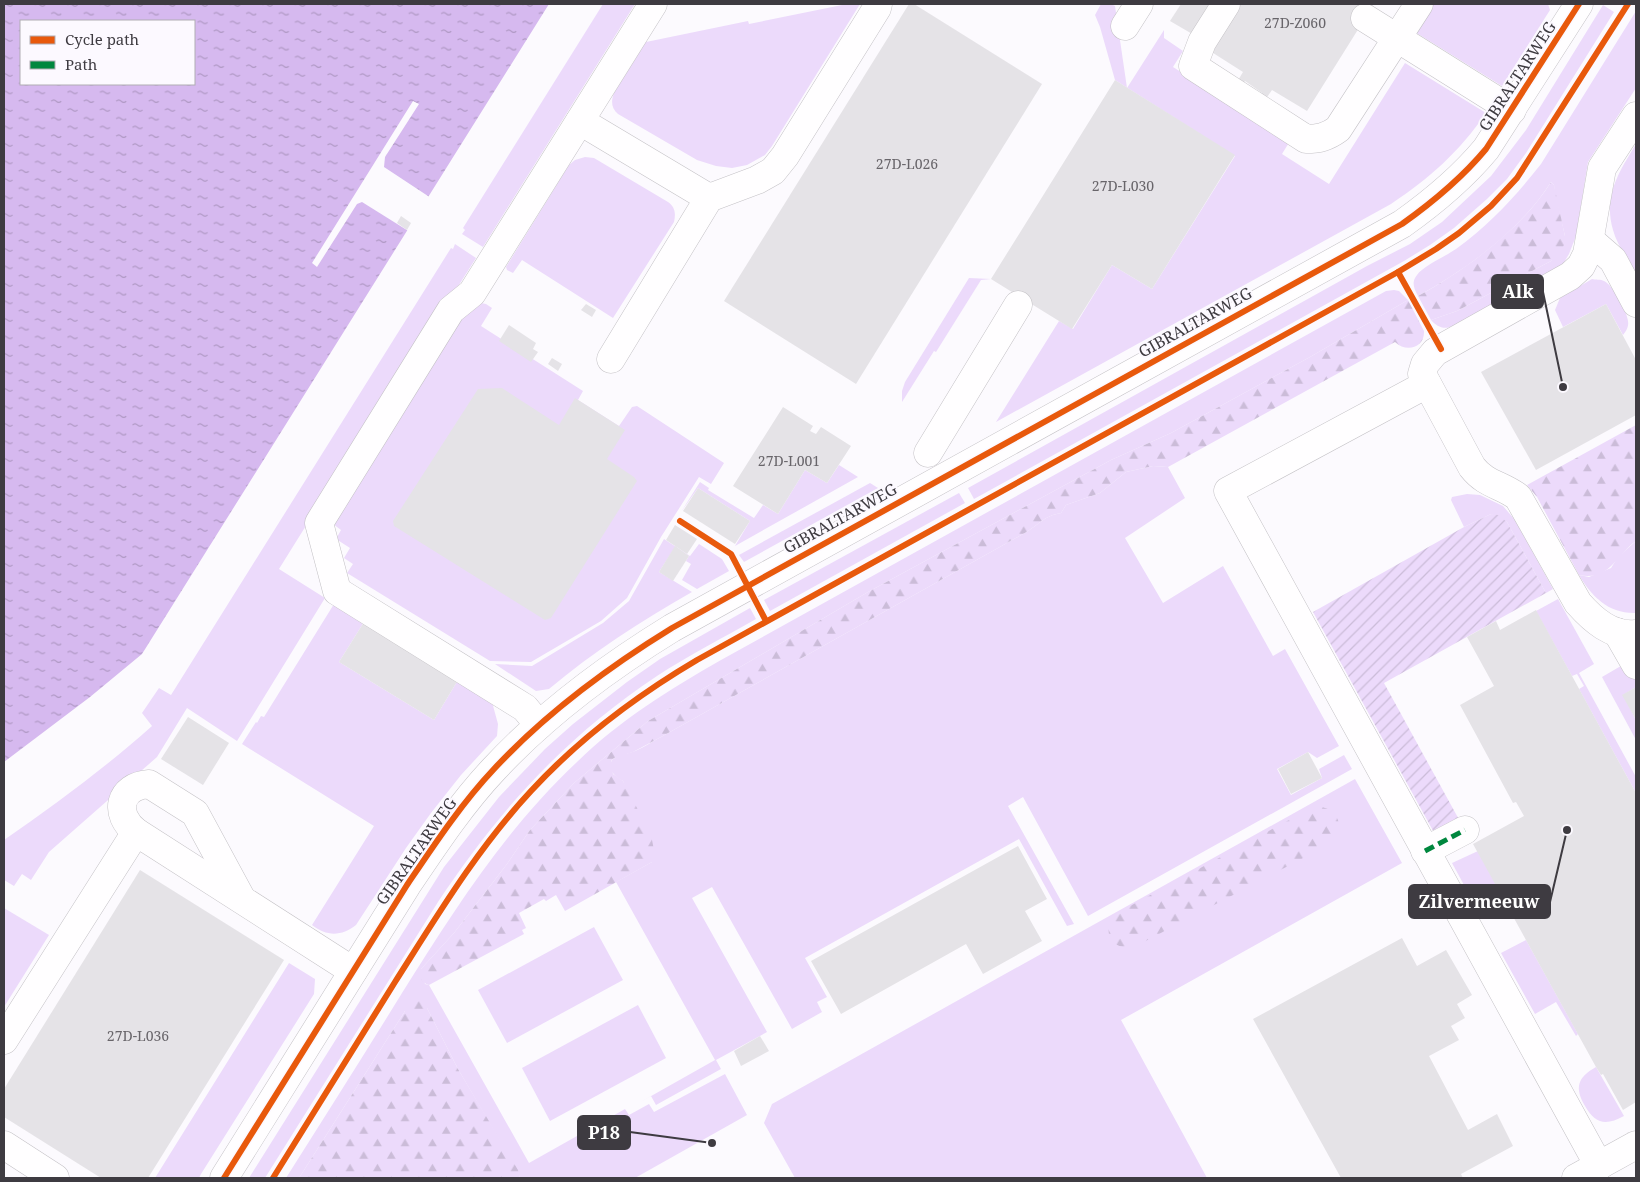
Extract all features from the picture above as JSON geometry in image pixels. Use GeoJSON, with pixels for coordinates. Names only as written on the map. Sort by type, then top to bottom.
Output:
{"type":"FeatureCollection","features":[{"type":"Feature","properties":{"kind":"street"},"geometry":{"type":"LineString","coordinates":[[539,725],[525,708],[337,591],[319,523],[451,310],[472,293],[653,4]]}},
{"type":"Feature","properties":{"kind":"street"},"geometry":{"type":"LineString","coordinates":[[611,359],[709,198],[740,188],[773,171],[785,156],[878,4]]}},
{"type":"Feature","properties":{"kind":"street"},"geometry":{"type":"LineString","coordinates":[[1226,4],[1202,42],[1193,66],[1306,139],[1318,139],[1329,136],[1338,129],[1419,4]]}},
{"type":"Feature","properties":{"kind":"street","name":"GIBRALTARWEG"},"geometry":{"type":"LineString","coordinates":[[224,1178],[407,885],[452,820],[493,770],[539,725],[598,676],[672,628],[1402,224],[1436,200],[1468,170],[1486,149],[1579,4]]}},
{"type":"Feature","properties":{"kind":"street"},"geometry":{"type":"LineString","coordinates":[[1365,18],[1512,110]]}},
{"type":"Feature","properties":{"kind":"street"},"geometry":{"type":"LineString","coordinates":[[1636,116],[1602,168],[1590,240],[1587,254],[1581,266],[1570,276],[1435,352],[1425,364],[1422,374],[1479,476],[1488,482],[1509,490],[1518,497],[1578,603],[1603,626],[1627,633],[1636,665]]}},
{"type":"Feature","properties":{"kind":"street"},"geometry":{"type":"LineString","coordinates":[[580,121],[709,198]]}},
{"type":"Feature","properties":{"kind":"street"},"geometry":{"type":"LineString","coordinates":[[1590,240],[1613,260],[1636,303]]}},
{"type":"Feature","properties":{"kind":"street"},"geometry":{"type":"LineString","coordinates":[[928,453],[1018,305]]}},
{"type":"Feature","properties":{"kind":"street"},"geometry":{"type":"LineString","coordinates":[[1427,384],[1228,492],[1425,851],[1587,1172],[1636,1145]]}},
{"type":"Feature","properties":{"kind":"street"},"geometry":{"type":"LineString","coordinates":[[242,900],[196,813],[150,784],[134,787],[127,792],[121,810],[123,819],[136,832],[242,900],[353,971]]}},
{"type":"Feature","properties":{"kind":"street"},"geometry":{"type":"LineString","coordinates":[[1425,851],[1465,830]]}},
{"type":"Feature","properties":{"kind":"street"},"geometry":{"type":"LineString","coordinates":[[4,1040],[136,832]]}},
{"type":"Feature","properties":{"kind":"street"},"geometry":{"type":"LineString","coordinates":[[4,1145],[55,1178]]}},
{"type":"Feature","properties":{"kind":"green space"},"geometry":{"type":"Polygon","coordinates":[[[603,4],[635,4],[483,247],[462,234],[465,230],[463,228],[603,4]]]}},
{"type":"Feature","properties":{"kind":"green space"},"geometry":{"type":"Polygon","coordinates":[[[847,4],[860,4],[772,146],[765,155],[747,165],[732,168],[716,166],[697,160],[618,114],[613,107],[614,93],[646,42],[748,21],[749,24],[847,4]]]}},
{"type":"Feature","properties":{"kind":"green space"},"geometry":{"type":"Polygon","coordinates":[[[1101,4],[1115,6],[1127,88],[1115,80],[1095,15],[1101,4]]]}},
{"type":"Feature","properties":{"kind":"green space"},"geometry":{"type":"Polygon","coordinates":[[[1433,4],[1548,4],[1550,10],[1502,86],[1415,32],[1433,4]]]}},
{"type":"Feature","properties":{"kind":"green space"},"geometry":{"type":"Polygon","coordinates":[[[1603,5],[1614,12],[1526,153],[1507,179],[1454,228],[1404,261],[974,499],[968,488],[1367,266],[1410,244],[1442,222],[1491,176],[1526,130],[1603,5]]]}},
{"type":"Feature","properties":{"kind":"green space"},"geometry":{"type":"Polygon","coordinates":[[[1636,11],[1636,88],[1588,162],[1576,236],[1563,264],[1453,326],[1444,328],[1436,324],[1431,320],[1457,311],[1551,261],[1565,236],[1554,185],[1551,182],[1524,217],[1491,247],[1455,274],[1418,296],[1415,291],[1414,280],[1420,272],[1456,249],[1480,230],[1512,199],[1541,164],[1636,11]]]}},
{"type":"Feature","properties":{"kind":"green space"},"geometry":{"type":"Polygon","coordinates":[[[1164,30],[1164,38],[1183,51],[1173,67],[1290,141],[1282,154],[1329,184],[1405,63],[1486,113],[1465,140],[1443,163],[1391,204],[996,422],[1059,321],[1073,329],[1112,265],[1152,289],[1235,156],[1127,88],[1164,30]]]}},
{"type":"Feature","properties":{"kind":"green space"},"geometry":{"type":"Polygon","coordinates":[[[1636,144],[1636,275],[1615,236],[1610,218],[1610,206],[1614,185],[1636,144]]]}},
{"type":"Feature","properties":{"kind":"green space"},"geometry":{"type":"Polygon","coordinates":[[[585,157],[594,158],[668,202],[674,208],[675,213],[674,222],[613,318],[522,260],[513,273],[507,270],[506,267],[569,165],[575,160],[585,157]]]}},
{"type":"Feature","properties":{"kind":"green space"},"geometry":{"type":"Polygon","coordinates":[[[1551,182],[1554,185],[1566,241],[1551,261],[1457,311],[1431,320],[1418,296],[1473,261],[1509,232],[1525,216],[1551,182]]]}},
{"type":"Feature","properties":{"kind":"green space"},"geometry":{"type":"Polygon","coordinates":[[[455,244],[476,258],[445,307],[443,306],[279,569],[325,598],[237,741],[187,708],[157,757],[49,852],[31,880],[22,874],[14,886],[4,880],[4,840],[80,785],[152,726],[142,713],[159,688],[171,695],[455,244]]]}},
{"type":"Feature","properties":{"kind":"green space"},"geometry":{"type":"Polygon","coordinates":[[[969,278],[991,279],[981,280],[902,402],[902,391],[905,382],[969,278]]]}},
{"type":"Feature","properties":{"kind":"green space"},"geometry":{"type":"Polygon","coordinates":[[[1592,279],[1603,280],[1608,283],[1619,299],[1628,321],[1628,327],[1623,335],[1606,304],[1563,327],[1555,310],[1560,298],[1592,279]]]}},
{"type":"Feature","properties":{"kind":"green space"},"geometry":{"type":"Polygon","coordinates":[[[1386,291],[1399,291],[1408,300],[1310,357],[1171,433],[1111,460],[868,592],[648,721],[574,783],[530,830],[507,864],[454,933],[421,969],[425,984],[429,985],[529,1163],[625,1109],[629,1115],[649,1104],[654,1112],[725,1074],[747,1115],[635,1178],[520,1178],[458,1069],[427,1008],[405,1011],[299,1178],[286,1178],[461,901],[482,872],[526,815],[577,762],[610,733],[664,694],[721,660],[1386,291]]]}},
{"type":"Feature","properties":{"kind":"green space"},"geometry":{"type":"Polygon","coordinates":[[[1408,300],[1424,331],[1418,345],[1409,348],[1395,342],[1168,467],[1153,466],[1126,472],[1100,493],[1066,505],[1061,513],[1045,519],[1023,534],[661,737],[633,752],[614,758],[611,761],[613,774],[623,781],[651,835],[654,850],[652,862],[565,911],[556,895],[546,901],[544,899],[519,913],[526,928],[522,930],[524,934],[429,985],[422,981],[421,969],[454,933],[507,864],[530,830],[574,783],[648,721],[868,592],[1111,460],[1171,433],[1310,357],[1408,300]]]}},
{"type":"Feature","properties":{"kind":"green space"},"geometry":{"type":"Polygon","coordinates":[[[481,303],[492,308],[481,326],[583,391],[578,400],[619,426],[632,407],[637,406],[724,463],[711,484],[699,477],[661,537],[627,598],[601,621],[531,662],[490,661],[347,573],[353,564],[344,558],[350,548],[336,539],[341,530],[333,524],[468,309],[481,303]]]}},
{"type":"Feature","properties":{"kind":"green space"},"geometry":{"type":"Polygon","coordinates":[[[1636,425],[1636,541],[1605,571],[1589,576],[1579,575],[1537,497],[1527,485],[1636,425]]]}},
{"type":"Feature","properties":{"kind":"green space"},"geometry":{"type":"Polygon","coordinates":[[[839,465],[858,477],[735,546],[750,521],[698,488],[681,512],[700,482],[709,488],[708,490],[754,518],[763,505],[778,514],[805,470],[827,483],[839,465]]]}},
{"type":"Feature","properties":{"kind":"green space"},"geometry":{"type":"Polygon","coordinates":[[[1153,466],[1168,467],[1185,498],[1125,538],[1163,603],[1223,566],[1273,656],[1285,649],[1339,746],[1317,758],[1308,752],[1277,769],[1291,795],[1322,778],[1319,769],[1344,755],[1352,769],[1088,916],[1023,797],[1008,806],[1074,924],[1067,926],[1019,839],[805,958],[827,997],[817,1002],[822,1012],[792,1029],[712,887],[692,898],[767,1032],[716,1060],[721,1069],[656,1105],[651,1096],[715,1060],[616,882],[652,862],[623,781],[617,778],[611,769],[610,766],[613,759],[643,747],[1023,534],[1045,519],[1061,513],[1066,505],[1100,493],[1126,472],[1153,466]]]}},
{"type":"Feature","properties":{"kind":"green space"},"geometry":{"type":"Polygon","coordinates":[[[870,483],[878,488],[744,562],[739,555],[870,483]]]}},
{"type":"Feature","properties":{"kind":"green space"},"geometry":{"type":"Polygon","coordinates":[[[959,493],[965,503],[770,611],[764,600],[959,493]]]}},
{"type":"Feature","properties":{"kind":"green space"},"geometry":{"type":"Polygon","coordinates":[[[1467,494],[1480,495],[1503,506],[1515,520],[1553,589],[1546,593],[1507,522],[1491,514],[1464,527],[1451,500],[1452,497],[1467,494]]]}},
{"type":"Feature","properties":{"kind":"green space"},"geometry":{"type":"Polygon","coordinates":[[[1491,514],[1498,515],[1507,522],[1546,593],[1384,683],[1462,825],[1437,838],[1313,612],[1464,527],[1491,514]]]}},
{"type":"Feature","properties":{"kind":"green space"},"geometry":{"type":"Polygon","coordinates":[[[664,539],[690,556],[699,544],[722,559],[729,571],[697,589],[682,580],[691,564],[686,561],[689,556],[675,547],[659,572],[692,592],[618,638],[583,662],[549,689],[536,691],[495,664],[532,666],[603,623],[629,601],[664,539]]]}},
{"type":"Feature","properties":{"kind":"green space"},"geometry":{"type":"Polygon","coordinates":[[[1636,541],[1636,613],[1626,613],[1602,603],[1579,575],[1589,577],[1611,568],[1618,557],[1636,541]]]}},
{"type":"Feature","properties":{"kind":"green space"},"geometry":{"type":"Polygon","coordinates":[[[1558,599],[1594,664],[1579,673],[1636,777],[1636,793],[1579,689],[1584,686],[1577,674],[1572,676],[1536,611],[1558,599]]]}},
{"type":"Feature","properties":{"kind":"green space"},"geometry":{"type":"Polygon","coordinates":[[[334,604],[364,622],[339,662],[434,720],[458,680],[492,702],[498,724],[497,736],[461,775],[431,813],[356,925],[351,929],[334,934],[323,932],[312,925],[374,826],[242,744],[256,722],[261,716],[264,717],[334,604]]]}},
{"type":"Feature","properties":{"kind":"green space"},"geometry":{"type":"Polygon","coordinates":[[[750,608],[756,619],[669,668],[623,700],[563,750],[510,806],[461,868],[438,902],[265,1178],[249,1178],[444,867],[499,797],[545,749],[573,724],[627,682],[660,659],[750,608]]]}},
{"type":"Feature","properties":{"kind":"green space"},"geometry":{"type":"Polygon","coordinates":[[[1626,663],[1636,682],[1636,687],[1623,695],[1636,720],[1636,740],[1602,677],[1626,663]]]}},
{"type":"Feature","properties":{"kind":"green space"},"geometry":{"type":"Polygon","coordinates":[[[1355,779],[1402,863],[1121,1020],[1207,1178],[795,1178],[764,1123],[772,1104],[1355,779]]]}},
{"type":"Feature","properties":{"kind":"green space"},"geometry":{"type":"Polygon","coordinates":[[[1315,806],[1330,810],[1338,820],[1338,833],[1328,845],[1138,945],[1121,947],[1111,939],[1109,926],[1112,919],[1119,912],[1315,806]]]}},
{"type":"Feature","properties":{"kind":"green space"},"geometry":{"type":"Polygon","coordinates":[[[1478,851],[1507,904],[1482,918],[1452,863],[1478,851]]]}},
{"type":"Feature","properties":{"kind":"green space"},"geometry":{"type":"Polygon","coordinates":[[[4,908],[49,935],[4,1007],[4,908]]]}},
{"type":"Feature","properties":{"kind":"green space"},"geometry":{"type":"Polygon","coordinates":[[[594,927],[623,980],[507,1043],[478,990],[594,927]]]}},
{"type":"Feature","properties":{"kind":"green space"},"geometry":{"type":"Polygon","coordinates":[[[1526,940],[1578,1034],[1576,1036],[1556,1002],[1535,1014],[1501,953],[1526,940]]]}},
{"type":"Feature","properties":{"kind":"green space"},"geometry":{"type":"Polygon","coordinates":[[[289,963],[315,979],[314,994],[199,1178],[155,1178],[289,963]]]}},
{"type":"Feature","properties":{"kind":"green space"},"geometry":{"type":"Polygon","coordinates":[[[412,1000],[420,1001],[427,1008],[458,1069],[518,1170],[520,1178],[299,1178],[412,1000]]]}},
{"type":"Feature","properties":{"kind":"green space"},"geometry":{"type":"Polygon","coordinates":[[[638,1005],[666,1058],[550,1121],[522,1068],[638,1005]]]}},
{"type":"Feature","properties":{"kind":"green space"},"geometry":{"type":"Polygon","coordinates":[[[1596,1067],[1624,1116],[1618,1119],[1606,1122],[1597,1120],[1589,1112],[1582,1099],[1579,1088],[1580,1083],[1585,1075],[1596,1067]]]}},
{"type":"Feature","properties":{"kind":"water"},"geometry":{"type":"Polygon","coordinates":[[[4,4],[549,4],[142,654],[90,697],[4,762],[4,4]]]}},
{"type":"Feature","properties":{"kind":"pier"},"geometry":{"type":"Polygon","coordinates":[[[413,101],[419,104],[385,157],[384,167],[431,198],[410,232],[362,202],[357,204],[317,267],[312,263],[413,101]]]}},
{"type":"Feature","properties":{"kind":"building"},"geometry":{"type":"Polygon","coordinates":[[[909,4],[914,4],[1042,84],[856,384],[724,301],[909,4]]]}},
{"type":"Feature","properties":{"kind":"building"},"geometry":{"type":"Polygon","coordinates":[[[1181,4],[1212,4],[1194,35],[1170,21],[1181,4]]]}},
{"type":"Feature","properties":{"kind":"building"},"geometry":{"type":"Polygon","coordinates":[[[1239,4],[1374,4],[1307,111],[1272,90],[1265,100],[1260,97],[1262,93],[1245,81],[1243,84],[1237,82],[1243,72],[1210,51],[1239,4]]]}},
{"type":"Feature","properties":{"kind":"building"},"geometry":{"type":"Polygon","coordinates":[[[1115,80],[1235,155],[1152,289],[1112,265],[1072,329],[991,279],[1115,80]]]}},
{"type":"Feature","properties":{"kind":"building"},"geometry":{"type":"Polygon","coordinates":[[[401,216],[411,223],[407,230],[397,223],[401,216]]]}},
{"type":"Feature","properties":{"kind":"building"},"geometry":{"type":"Polygon","coordinates":[[[586,304],[596,310],[592,317],[581,310],[586,304]]]}},
{"type":"Feature","properties":{"kind":"building"},"geometry":{"type":"Polygon","coordinates":[[[1606,304],[1636,360],[1636,415],[1536,470],[1481,372],[1606,304]]]}},
{"type":"Feature","properties":{"kind":"building"},"geometry":{"type":"Polygon","coordinates":[[[509,325],[536,343],[533,349],[538,352],[531,362],[499,341],[509,325]]]}},
{"type":"Feature","properties":{"kind":"building"},"geometry":{"type":"Polygon","coordinates":[[[552,358],[562,364],[558,371],[548,364],[552,358]]]}},
{"type":"Feature","properties":{"kind":"building"},"geometry":{"type":"Polygon","coordinates":[[[502,388],[559,425],[575,398],[625,430],[607,459],[637,481],[551,618],[545,620],[394,526],[393,521],[478,389],[502,388]]]}},
{"type":"Feature","properties":{"kind":"building"},"geometry":{"type":"Polygon","coordinates":[[[783,407],[813,426],[810,431],[816,434],[821,427],[851,446],[827,483],[805,470],[778,514],[733,486],[783,407]]]}},
{"type":"Feature","properties":{"kind":"building"},"geometry":{"type":"Polygon","coordinates":[[[698,488],[750,521],[735,544],[683,511],[698,488]]]}},
{"type":"Feature","properties":{"kind":"building"},"geometry":{"type":"Polygon","coordinates":[[[675,525],[697,539],[687,554],[666,540],[675,525]]]}},
{"type":"Feature","properties":{"kind":"building"},"geometry":{"type":"Polygon","coordinates":[[[675,546],[689,556],[673,581],[659,572],[675,546]]]}},
{"type":"Feature","properties":{"kind":"building"},"geometry":{"type":"Polygon","coordinates":[[[1536,610],[1636,793],[1636,1102],[1623,1110],[1603,1074],[1601,1075],[1596,1067],[1473,844],[1524,816],[1516,802],[1513,803],[1460,705],[1494,686],[1467,637],[1496,621],[1500,630],[1536,610]]]}},
{"type":"Feature","properties":{"kind":"building"},"geometry":{"type":"Polygon","coordinates":[[[364,622],[458,680],[434,720],[339,662],[364,622]]]}},
{"type":"Feature","properties":{"kind":"building"},"geometry":{"type":"Polygon","coordinates":[[[1636,687],[1636,720],[1622,695],[1636,687]]]}},
{"type":"Feature","properties":{"kind":"building"},"geometry":{"type":"Polygon","coordinates":[[[188,717],[229,743],[203,785],[161,759],[188,717]]]}},
{"type":"Feature","properties":{"kind":"building"},"geometry":{"type":"Polygon","coordinates":[[[1308,752],[1322,778],[1291,794],[1278,769],[1308,752]]]}},
{"type":"Feature","properties":{"kind":"building"},"geometry":{"type":"Polygon","coordinates":[[[1018,846],[1047,899],[1025,911],[1042,941],[983,974],[966,944],[841,1014],[811,961],[1018,846]]]}},
{"type":"Feature","properties":{"kind":"building"},"geometry":{"type":"Polygon","coordinates":[[[140,870],[284,960],[148,1178],[101,1178],[4,1117],[4,1089],[140,870]]]}},
{"type":"Feature","properties":{"kind":"building"},"geometry":{"type":"Polygon","coordinates":[[[1402,938],[1417,966],[1446,950],[1472,995],[1457,1004],[1465,1018],[1451,1026],[1459,1040],[1429,1056],[1468,1130],[1497,1114],[1513,1146],[1461,1174],[1463,1178],[1341,1178],[1253,1019],[1402,938]]]}},
{"type":"Feature","properties":{"kind":"building"},"geometry":{"type":"Polygon","coordinates":[[[760,1036],[769,1051],[741,1066],[734,1051],[760,1036]]]}},
{"type":"Feature","properties":{"kind":"marked path"},"geometry":{"type":"LineString","coordinates":[[1425,851],[1465,830]]}},
{"type":"Feature","properties":{"kind":"cycle path"},"geometry":{"type":"LineString","coordinates":[[224,1178],[407,885],[438,840],[470,796],[534,729],[624,659],[672,628],[1402,224],[1446,190],[1486,149],[1579,4]]}},
{"type":"Feature","properties":{"kind":"cycle path"},"geometry":{"type":"LineString","coordinates":[[273,1178],[426,932],[475,860],[511,813],[531,791],[589,736],[652,688],[697,660],[1398,272],[1459,233],[1491,206],[1517,178],[1628,4]]}},
{"type":"Feature","properties":{"kind":"cycle path"},"geometry":{"type":"LineString","coordinates":[[1398,272],[1441,349]]}},
{"type":"Feature","properties":{"kind":"cycle path"},"geometry":{"type":"LineString","coordinates":[[680,521],[731,554],[766,621]]}},
{"type":"Feature","properties":{"kind":"place","name":"Alk"},"geometry":{"type":"Point","coordinates":[1563,387]}},
{"type":"Feature","properties":{"kind":"place","name":"Zilvermeeuw"},"geometry":{"type":"Point","coordinates":[1567,830]}},
{"type":"Feature","properties":{"kind":"place","name":"P18"},"geometry":{"type":"Point","coordinates":[712,1143]}}]}
